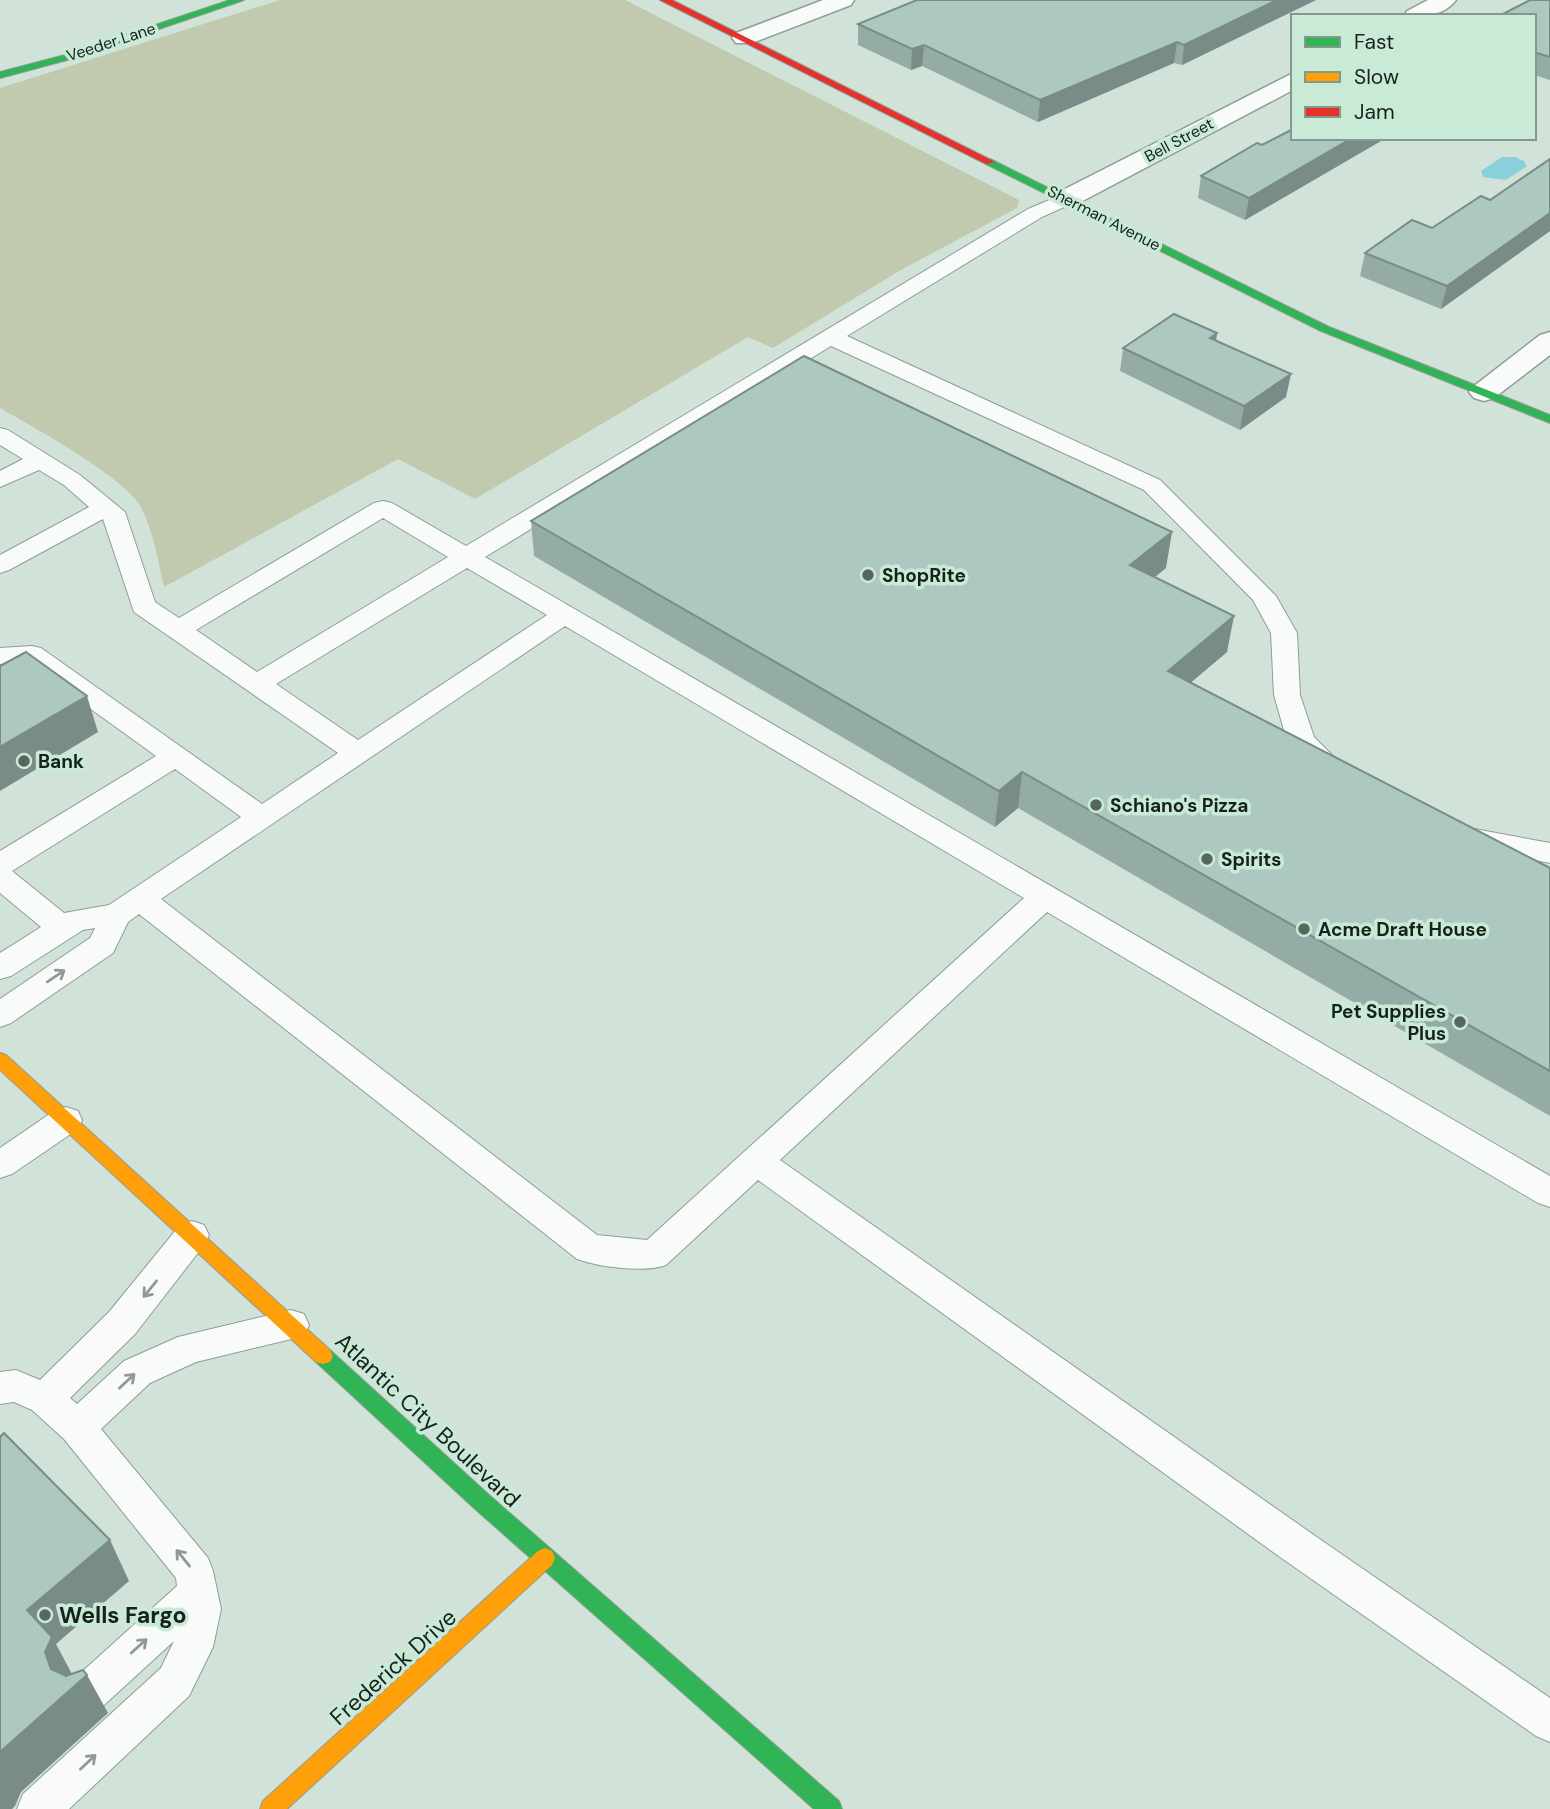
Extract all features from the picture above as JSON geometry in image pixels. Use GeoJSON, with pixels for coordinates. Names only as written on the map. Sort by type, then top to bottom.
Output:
{"type":"FeatureCollection","features":[{"type":"Feature","properties":{"kind":"main road","name":"Sherman Avenue"},"geometry":{"type":"LineString","coordinates":[[666,0],[1325,329],[1550,419]]}},
{"type":"Feature","properties":{"kind":"main road","name":"Veeder Lane"},"geometry":{"type":"LineString","coordinates":[[0,58],[225,2]]}},
{"type":"Feature","properties":{"kind":"main road","name":"Veeder Lane"},"geometry":{"type":"LineString","coordinates":[[0,75],[68,57],[225,2]]}},
{"type":"Feature","properties":{"kind":"main road","name":"Atlantic City Boulevard"},"geometry":{"type":"LineString","coordinates":[[0,1060],[545,1558],[831,1809]]}},
{"type":"Feature","properties":{"kind":"main road","name":"Frederick Drive"},"geometry":{"type":"LineString","coordinates":[[271,1809],[545,1558]]}},
{"type":"Feature","properties":{"kind":"street"},"geometry":{"type":"LineString","coordinates":[[744,38],[843,0]]}},
{"type":"Feature","properties":{"kind":"street"},"geometry":{"type":"LineString","coordinates":[[1419,14],[1445,0]]}},
{"type":"Feature","properties":{"kind":"street","name":"Bell Street"},"geometry":{"type":"LineString","coordinates":[[1066,199],[1291,81]]}},
{"type":"Feature","properties":{"kind":"street"},"geometry":{"type":"LineString","coordinates":[[1484,392],[1550,341]]}},
{"type":"Feature","properties":{"kind":"lane"},"geometry":{"type":"LineString","coordinates":[[257,684],[1035,213],[1066,199]]}},
{"type":"Feature","properties":{"kind":"lane"},"geometry":{"type":"LineString","coordinates":[[830,337],[1152,485],[1263,596],[1284,633],[1287,695],[1301,741],[1348,783]]}},
{"type":"Feature","properties":{"kind":"lane"},"geometry":{"type":"LineString","coordinates":[[0,435],[72,480],[116,517],[143,606],[358,753]]}},
{"type":"Feature","properties":{"kind":"lane"},"geometry":{"type":"LineString","coordinates":[[0,480],[40,460]]}},
{"type":"Feature","properties":{"kind":"lane"},"geometry":{"type":"LineString","coordinates":[[0,565],[105,508]]}},
{"type":"Feature","properties":{"kind":"lane"},"geometry":{"type":"LineString","coordinates":[[178,630],[383,508],[1550,1193]]}},
{"type":"Feature","properties":{"kind":"lane"},"geometry":{"type":"LineString","coordinates":[[0,968],[76,920],[128,907],[566,614]]}},
{"type":"Feature","properties":{"kind":"lane"},"geometry":{"type":"LineString","coordinates":[[0,656],[32,654],[262,818]]}},
{"type":"Feature","properties":{"kind":"lane"},"geometry":{"type":"LineString","coordinates":[[0,865],[176,756]]}},
{"type":"Feature","properties":{"kind":"lane"},"geometry":{"type":"LineString","coordinates":[[1439,829],[1451,835],[1550,853]]}},
{"type":"Feature","properties":{"kind":"lane"},"geometry":{"type":"LineString","coordinates":[[0,877],[63,929]]}},
{"type":"Feature","properties":{"kind":"lane"},"geometry":{"type":"LineString","coordinates":[[128,907],[589,1250],[654,1255],[1045,896]]}},
{"type":"Feature","properties":{"kind":"lane"},"geometry":{"type":"LineString","coordinates":[[0,1015],[102,945],[128,907]]}},
{"type":"Feature","properties":{"kind":"lane"},"geometry":{"type":"LineString","coordinates":[[0,1165],[66,1120]]}},
{"type":"Feature","properties":{"kind":"lane"},"geometry":{"type":"LineString","coordinates":[[756,1161],[1294,1544],[1550,1722]]}},
{"type":"Feature","properties":{"kind":"lane"},"geometry":{"type":"LineString","coordinates":[[45,1399],[122,1323],[192,1235]]}},
{"type":"Feature","properties":{"kind":"lane"},"geometry":{"type":"LineString","coordinates":[[77,1427],[137,1372],[191,1348],[291,1325]]}},
{"type":"Feature","properties":{"kind":"lane"},"geometry":{"type":"LineString","coordinates":[[0,1388],[16,1386],[45,1399],[77,1427],[194,1571],[201,1609],[193,1647],[175,1682],[38,1809]]}},
{"type":"Feature","properties":{"kind":"lane"},"geometry":{"type":"LineString","coordinates":[[89,1692],[198,1593]]}},
{"type":"Feature","properties":{"kind":"green space"},"geometry":{"type":"Polygon","coordinates":[[[280,0],[625,0],[1019,200],[1017,208],[899,271],[773,348],[748,337],[475,499],[398,459],[164,587],[148,523],[139,504],[129,492],[95,465],[0,408],[0,88],[280,0]]]}},
{"type":"Feature","properties":{"kind":"water"},"geometry":{"type":"Polygon","coordinates":[[[1502,157],[1515,157],[1524,161],[1527,166],[1506,180],[1483,177],[1481,171],[1502,157]]]}},
{"type":"Feature","properties":{"kind":"building"},"geometry":{"type":"Polygon","coordinates":[[[917,0],[1277,0],[1184,45],[1177,42],[1040,100],[924,45],[912,49],[858,24],[917,0]]]}},
{"type":"Feature","properties":{"kind":"building"},"geometry":{"type":"Polygon","coordinates":[[[1530,0],[1550,0],[1550,57],[1536,53],[1536,14],[1503,14],[1530,0]]]}},
{"type":"Feature","properties":{"kind":"building"},"geometry":{"type":"Polygon","coordinates":[[[1291,130],[1291,140],[1349,140],[1249,198],[1201,176],[1257,143],[1262,145],[1291,130]]]}},
{"type":"Feature","properties":{"kind":"building"},"geometry":{"type":"Polygon","coordinates":[[[1550,159],[1550,213],[1447,286],[1365,253],[1412,220],[1432,228],[1481,196],[1490,200],[1550,159]]]}},
{"type":"Feature","properties":{"kind":"building"},"geometry":{"type":"Polygon","coordinates":[[[1174,314],[1217,333],[1210,338],[1291,374],[1244,406],[1123,348],[1174,314]]]}},
{"type":"Feature","properties":{"kind":"building"},"geometry":{"type":"Polygon","coordinates":[[[804,356],[1172,532],[1130,565],[1234,616],[1168,671],[1550,868],[1550,1071],[1022,772],[999,791],[531,521],[804,356]]]}},
{"type":"Feature","properties":{"kind":"building"},"geometry":{"type":"Polygon","coordinates":[[[26,652],[87,696],[0,747],[0,666],[26,652]]]}},
{"type":"Feature","properties":{"kind":"building"},"geometry":{"type":"Polygon","coordinates":[[[4,1433],[110,1540],[27,1610],[52,1637],[45,1652],[51,1669],[66,1676],[83,1670],[87,1675],[0,1752],[0,1437],[4,1433]]]}},
{"type":"Feature","properties":{"kind":"traffic: fast"},"geometry":{"type":"LineString","coordinates":[[0,75],[68,57],[239,0]]}},
{"type":"Feature","properties":{"kind":"traffic: fast"},"geometry":{"type":"LineString","coordinates":[[990,162],[1325,329],[1550,419]]}},
{"type":"Feature","properties":{"kind":"traffic: fast"},"geometry":{"type":"LineString","coordinates":[[323,1356],[481,1501],[831,1809]]}},
{"type":"Feature","properties":{"kind":"traffic: slow"},"geometry":{"type":"LineString","coordinates":[[0,1060],[323,1356]]}},
{"type":"Feature","properties":{"kind":"traffic: slow"},"geometry":{"type":"LineString","coordinates":[[271,1809],[545,1558]]}},
{"type":"Feature","properties":{"kind":"traffic: jam"},"geometry":{"type":"LineString","coordinates":[[665,0],[990,162]]}},
{"type":"Feature","properties":{"kind":"place","name":"ShopRite"},"geometry":{"type":"Point","coordinates":[868,575]}},
{"type":"Feature","properties":{"kind":"place","name":"Bank"},"geometry":{"type":"Point","coordinates":[24,761]}},
{"type":"Feature","properties":{"kind":"place","name":"Schiano's Pizza"},"geometry":{"type":"Point","coordinates":[1096,805]}},
{"type":"Feature","properties":{"kind":"place","name":"Spirits"},"geometry":{"type":"Point","coordinates":[1207,859]}},
{"type":"Feature","properties":{"kind":"place","name":"Acme Draft House"},"geometry":{"type":"Point","coordinates":[1304,929]}},
{"type":"Feature","properties":{"kind":"place","name":"Pet Supplies Plus"},"geometry":{"type":"Point","coordinates":[1460,1022]}},
{"type":"Feature","properties":{"kind":"place","name":"Wells Fargo"},"geometry":{"type":"Point","coordinates":[45,1615]}}]}
